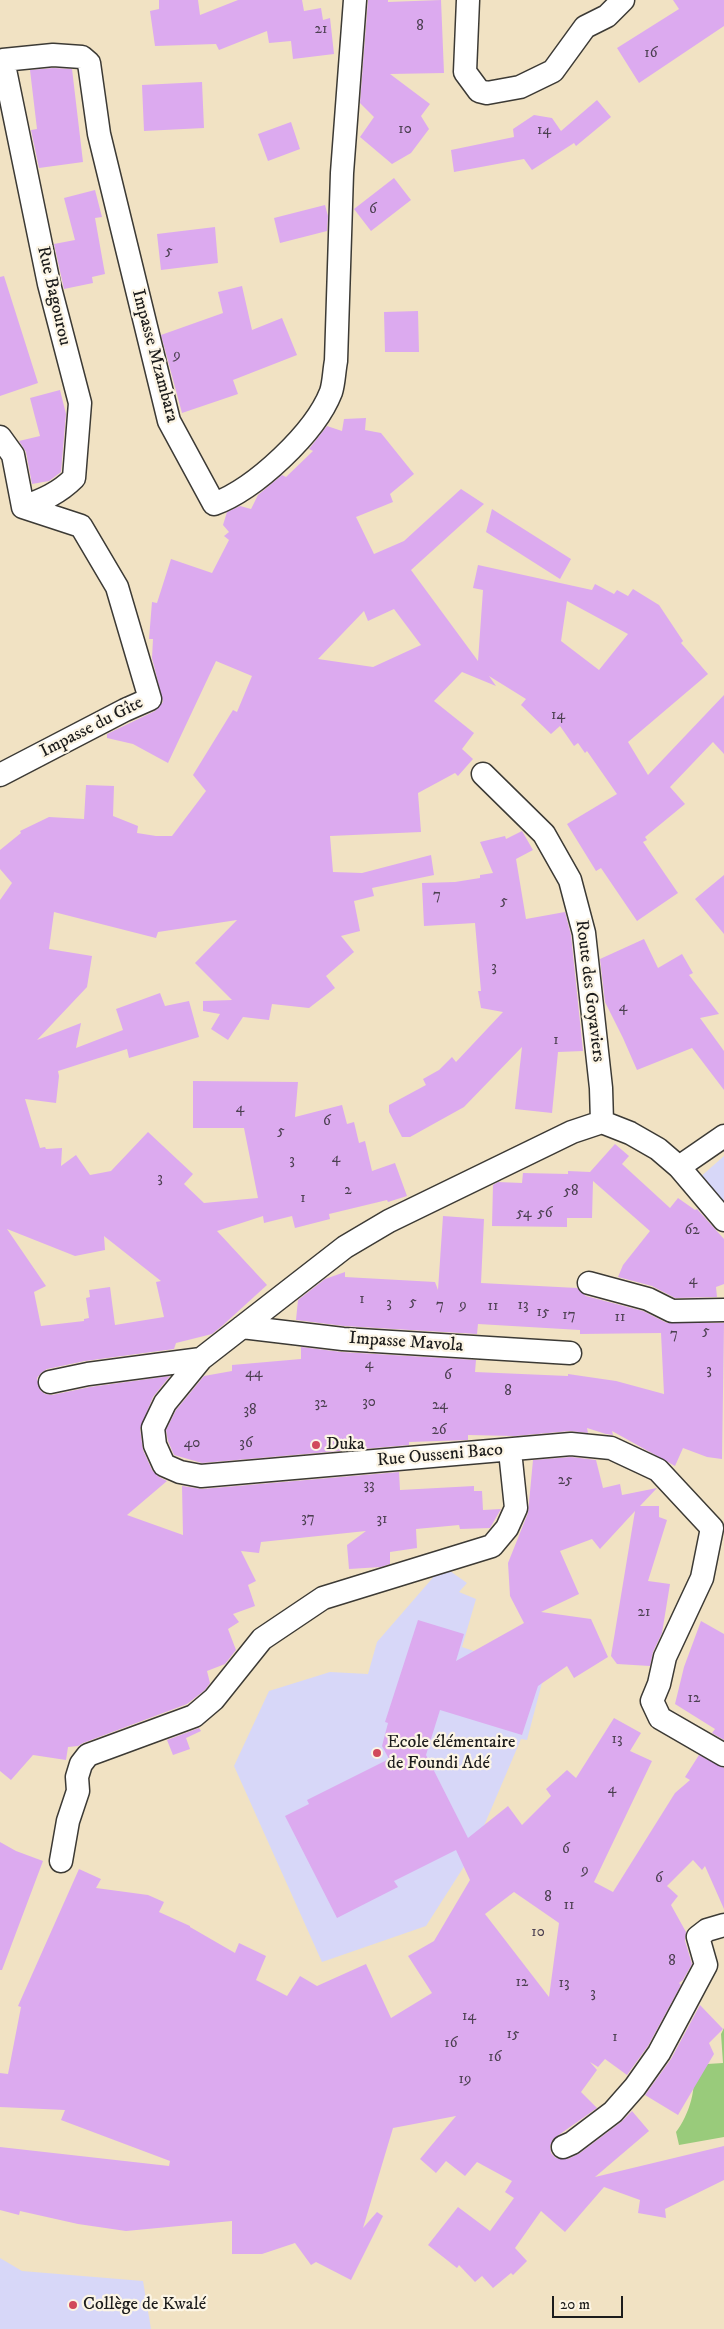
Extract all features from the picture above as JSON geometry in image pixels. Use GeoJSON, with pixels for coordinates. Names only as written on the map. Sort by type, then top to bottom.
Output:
{"type":"FeatureCollection","features":[{"type":"Feature","properties":{"kind":"street","name":"Impasse Mzambara"},"geometry":{"type":"LineString","coordinates":[[2,60],[53,55],[82,57],[88,64],[100,134],[168,422],[214,504],[228,499],[282,458],[317,416],[331,391],[336,362],[342,173],[355,0]]}},
{"type":"Feature","properties":{"kind":"street"},"geometry":{"type":"LineString","coordinates":[[468,0],[465,72],[479,91],[487,93],[520,87],[553,71],[585,27],[607,16],[623,0]]}},
{"type":"Feature","properties":{"kind":"street","name":"Rue Bagourou"},"geometry":{"type":"LineString","coordinates":[[2,60],[49,284],[80,403],[74,478],[64,488],[48,498],[23,507]]}},
{"type":"Feature","properties":{"kind":"street"},"geometry":{"type":"LineString","coordinates":[[0,436],[13,455],[23,507]]}},
{"type":"Feature","properties":{"kind":"street","name":"Impasse du Gîte"},"geometry":{"type":"LineString","coordinates":[[0,775],[124,710],[150,700],[117,587],[81,526],[23,507]]}},
{"type":"Feature","properties":{"kind":"street","name":"Route des Goyaviers"},"geometry":{"type":"LineString","coordinates":[[483,774],[544,834],[570,880],[584,933],[601,1088],[602,1122]]}},
{"type":"Feature","properties":{"kind":"street"},"geometry":{"type":"LineString","coordinates":[[602,1122],[630,1133],[658,1149],[679,1167],[724,1220]]}},
{"type":"Feature","properties":{"kind":"street","name":"Rue Ousseni Baco"},"geometry":{"type":"LineString","coordinates":[[602,1122],[572,1132],[389,1221],[322,1264],[201,1358],[165,1403],[153,1428],[155,1446],[164,1464],[180,1472],[201,1476],[510,1451],[571,1444],[611,1448],[658,1470],[712,1528],[702,1578],[665,1657],[659,1684],[652,1701],[660,1718],[724,1755]]}},
{"type":"Feature","properties":{"kind":"street"},"geometry":{"type":"LineString","coordinates":[[679,1167],[724,1136]]}},
{"type":"Feature","properties":{"kind":"street"},"geometry":{"type":"LineString","coordinates":[[589,1283],[648,1299],[672,1311],[724,1310]]}},
{"type":"Feature","properties":{"kind":"street","name":"Impasse Mavola"},"geometry":{"type":"LineString","coordinates":[[242,1327],[343,1339],[570,1353]]}},
{"type":"Feature","properties":{"kind":"street"},"geometry":{"type":"LineString","coordinates":[[50,1382],[96,1373],[201,1358]]}},
{"type":"Feature","properties":{"kind":"street"},"geometry":{"type":"LineString","coordinates":[[61,1861],[68,1821],[78,1791],[77,1777],[81,1764],[88,1754],[194,1716],[214,1699],[262,1640],[323,1598],[492,1546],[507,1528],[516,1508],[510,1451]]}},
{"type":"Feature","properties":{"kind":"street"},"geometry":{"type":"LineString","coordinates":[[563,2147],[572,2144],[613,2112],[635,2087],[659,2052],[706,1965],[698,1937],[707,1930],[724,1925]]}},
{"type":"Feature","properties":{"kind":"shaded area"},"geometry":{"type":"Polygon","coordinates":[[[724,1156],[724,1207],[698,1179],[724,1156]]]}},
{"type":"Feature","properties":{"kind":"shaded area","name":"Ecole élémentaire de Foundi Adé"},"geometry":{"type":"Polygon","coordinates":[[[443,1566],[467,1583],[459,1592],[476,1599],[462,1647],[544,1675],[527,1740],[521,1739],[472,1854],[426,1926],[322,1962],[234,1766],[269,1691],[330,1672],[368,1674],[377,1642],[443,1566]]]}},
{"type":"Feature","properties":{"kind":"shaded area","name":"Collège de Kwalé"},"geometry":{"type":"Polygon","coordinates":[[[0,2258],[22,2271],[143,2281],[151,2329],[0,2329],[0,2258]]]}},
{"type":"Feature","properties":{"kind":"green space"},"geometry":{"type":"Polygon","coordinates":[[[724,2028],[724,2137],[679,2145],[676,2132],[685,2117],[693,2091],[694,2073],[692,2065],[723,2063],[721,2034],[724,2028]]]}},
{"type":"Feature","properties":{"kind":"building"},"geometry":{"type":"Polygon","coordinates":[[[159,0],[198,0],[200,15],[238,0],[302,0],[304,11],[321,8],[323,20],[330,18],[334,54],[293,59],[291,41],[269,43],[267,31],[219,50],[216,44],[155,46],[150,11],[159,9],[159,0]]]}},
{"type":"Feature","properties":{"kind":"building"},"geometry":{"type":"Polygon","coordinates":[[[368,0],[388,0],[388,2],[441,0],[444,73],[390,74],[430,104],[421,116],[429,129],[411,153],[392,164],[360,137],[374,117],[360,103],[368,0]]]}},
{"type":"Feature","properties":{"kind":"building"},"geometry":{"type":"Polygon","coordinates":[[[673,0],[724,0],[724,26],[639,83],[617,48],[679,9],[673,0]]]}},
{"type":"Feature","properties":{"kind":"building"},"geometry":{"type":"Polygon","coordinates":[[[72,69],[83,162],[39,168],[31,130],[37,129],[30,70],[72,69]]]}},
{"type":"Feature","properties":{"kind":"building"},"geometry":{"type":"Polygon","coordinates":[[[202,82],[204,128],[144,131],[142,85],[202,82]]]}},
{"type":"Feature","properties":{"kind":"building"},"geometry":{"type":"Polygon","coordinates":[[[597,100],[611,117],[576,146],[574,143],[532,170],[524,159],[454,172],[451,150],[514,137],[513,129],[534,115],[552,118],[561,131],[597,100]]]}},
{"type":"Feature","properties":{"kind":"building"},"geometry":{"type":"Polygon","coordinates":[[[291,122],[300,149],[268,161],[258,134],[291,122]]]}},
{"type":"Feature","properties":{"kind":"building"},"geometry":{"type":"Polygon","coordinates":[[[394,178],[411,200],[371,231],[354,209],[394,178]]]}},
{"type":"Feature","properties":{"kind":"building"},"geometry":{"type":"Polygon","coordinates":[[[95,190],[102,217],[95,218],[105,274],[92,277],[93,283],[64,289],[54,244],[75,240],[64,198],[95,190]]]}},
{"type":"Feature","properties":{"kind":"building"},"geometry":{"type":"Polygon","coordinates":[[[325,205],[328,216],[327,231],[280,243],[274,218],[325,205]]]}},
{"type":"Feature","properties":{"kind":"building"},"geometry":{"type":"Polygon","coordinates":[[[215,227],[218,263],[161,270],[157,234],[215,227]]]}},
{"type":"Feature","properties":{"kind":"building"},"geometry":{"type":"Polygon","coordinates":[[[4,276],[38,383],[0,396],[0,277],[4,276]]]}},
{"type":"Feature","properties":{"kind":"building"},"geometry":{"type":"Polygon","coordinates":[[[242,286],[252,330],[282,318],[297,355],[233,380],[238,394],[182,413],[161,335],[223,313],[218,292],[242,286]]]}},
{"type":"Feature","properties":{"kind":"building"},"geometry":{"type":"Polygon","coordinates":[[[418,311],[419,352],[385,352],[384,312],[418,311]]]}},
{"type":"Feature","properties":{"kind":"building"},"geometry":{"type":"Polygon","coordinates":[[[60,390],[66,414],[61,472],[49,481],[32,484],[26,452],[19,441],[40,436],[30,398],[60,390]]]}},
{"type":"Feature","properties":{"kind":"building"},"geometry":{"type":"Polygon","coordinates":[[[366,418],[365,430],[381,433],[414,474],[390,494],[393,502],[356,517],[374,554],[404,541],[461,489],[484,504],[411,570],[478,661],[483,590],[473,588],[478,565],[592,590],[595,584],[614,594],[617,590],[628,596],[633,589],[659,605],[683,641],[681,643],[708,674],[628,742],[648,775],[724,695],[724,754],[713,742],[670,787],[685,804],[645,837],[647,840],[643,842],[678,893],[637,921],[601,868],[596,871],[567,824],[617,794],[587,751],[585,753],[578,743],[574,746],[560,726],[551,734],[521,705],[526,699],[489,676],[496,686],[462,672],[434,701],[474,733],[462,749],[473,759],[458,776],[455,773],[418,793],[421,832],[330,836],[333,872],[362,873],[431,855],[434,875],[372,888],[374,896],[354,901],[360,931],[341,936],[354,952],[326,976],[335,988],[309,1008],[272,1004],[269,1020],[243,1017],[228,1040],[211,1029],[220,1014],[203,1011],[203,1001],[232,1000],[195,963],[237,920],[158,932],[156,938],[54,912],[49,949],[92,956],[87,987],[37,1040],[81,1023],[76,1048],[123,1030],[116,1009],[160,993],[165,1006],[189,1001],[199,1037],[129,1058],[127,1049],[58,1071],[56,1103],[25,1099],[40,1148],[62,1148],[61,1166],[76,1155],[90,1175],[111,1171],[148,1132],[193,1174],[184,1184],[204,1203],[258,1198],[244,1128],[193,1128],[193,1081],[298,1082],[295,1117],[342,1105],[347,1124],[354,1122],[359,1143],[365,1141],[372,1171],[395,1163],[407,1196],[388,1202],[387,1200],[329,1214],[330,1219],[295,1228],[292,1216],[264,1223],[263,1216],[217,1231],[267,1285],[222,1326],[212,1334],[176,1343],[174,1349],[85,1361],[47,1369],[41,1373],[37,1378],[40,1390],[45,1394],[52,1395],[90,1387],[170,1376],[153,1397],[140,1429],[143,1450],[152,1470],[159,1477],[167,1481],[127,1515],[183,1535],[182,1486],[202,1489],[399,1472],[400,1490],[474,1486],[474,1491],[482,1491],[483,1510],[501,1509],[490,1528],[460,1529],[459,1525],[416,1529],[417,1548],[390,1552],[390,1564],[381,1567],[349,1569],[347,1545],[366,1531],[261,1542],[259,1553],[241,1551],[256,1581],[248,1585],[255,1606],[233,1614],[239,1622],[228,1629],[236,1650],[225,1664],[207,1671],[210,1683],[205,1690],[187,1704],[78,1746],[68,1747],[66,1760],[33,1755],[11,1780],[0,1771],[0,900],[12,883],[0,869],[0,850],[21,833],[20,831],[49,817],[84,819],[86,785],[114,786],[113,816],[138,826],[137,833],[172,836],[206,791],[193,775],[233,710],[237,712],[252,676],[216,661],[168,763],[133,744],[107,738],[107,734],[155,711],[163,702],[152,658],[153,639],[149,639],[152,602],[157,603],[171,559],[212,573],[229,540],[224,536],[229,532],[223,525],[227,512],[240,506],[251,509],[258,495],[282,475],[286,477],[313,451],[309,449],[327,426],[342,431],[344,419],[366,418]],[[567,601],[561,641],[599,670],[628,634],[567,601]],[[394,609],[368,621],[364,611],[318,659],[373,667],[421,645],[394,609]],[[7,1229],[46,1286],[34,1292],[41,1326],[84,1321],[84,1319],[89,1318],[86,1298],[90,1297],[89,1290],[110,1287],[115,1325],[164,1317],[156,1282],[161,1281],[104,1236],[105,1250],[75,1256],[7,1229]]]}},
{"type":"Feature","properties":{"kind":"building"},"geometry":{"type":"Polygon","coordinates":[[[492,509],[571,559],[560,579],[486,532],[492,509]]]}},
{"type":"Feature","properties":{"kind":"building"},"geometry":{"type":"Polygon","coordinates":[[[522,831],[533,850],[516,859],[526,919],[565,912],[571,935],[583,1051],[558,1052],[552,1113],[515,1109],[522,1047],[464,1107],[410,1137],[402,1137],[389,1112],[389,1105],[426,1085],[423,1079],[439,1070],[452,1057],[456,1062],[503,1012],[481,1008],[478,991],[481,991],[475,923],[424,926],[422,883],[455,882],[480,878],[480,875],[493,873],[480,842],[505,836],[506,839],[522,831]]]}},
{"type":"Feature","properties":{"kind":"building"},"geometry":{"type":"Polygon","coordinates":[[[724,875],[724,934],[695,899],[724,875]]]}},
{"type":"Feature","properties":{"kind":"building"},"geometry":{"type":"Polygon","coordinates":[[[644,939],[658,968],[682,954],[693,973],[689,975],[719,1014],[700,1018],[724,1051],[724,1090],[692,1048],[637,1070],[605,1002],[600,959],[644,939]]]}},
{"type":"Feature","properties":{"kind":"building"},"geometry":{"type":"Polygon","coordinates":[[[615,1144],[629,1156],[622,1164],[670,1208],[678,1198],[695,1210],[697,1209],[724,1239],[724,1284],[716,1287],[717,1297],[675,1298],[652,1286],[618,1277],[623,1265],[650,1231],[593,1181],[592,1218],[567,1218],[567,1227],[492,1226],[493,1185],[498,1182],[522,1183],[523,1173],[568,1174],[568,1171],[590,1172],[615,1144]]]}},
{"type":"Feature","properties":{"kind":"building"},"geometry":{"type":"Polygon","coordinates":[[[443,1216],[484,1219],[481,1283],[577,1288],[586,1296],[643,1311],[667,1323],[724,1323],[722,1459],[707,1457],[683,1448],[675,1466],[612,1431],[613,1435],[587,1428],[588,1433],[570,1431],[515,1436],[468,1435],[468,1440],[409,1442],[409,1445],[202,1463],[174,1455],[166,1430],[176,1410],[204,1376],[232,1371],[232,1365],[301,1359],[301,1347],[342,1352],[476,1360],[475,1372],[568,1376],[568,1374],[616,1381],[664,1394],[661,1333],[580,1334],[580,1330],[478,1324],[477,1334],[344,1326],[296,1320],[298,1300],[325,1279],[345,1272],[345,1277],[435,1282],[438,1290],[443,1216]]]}},
{"type":"Feature","properties":{"kind":"building"},"geometry":{"type":"Polygon","coordinates":[[[571,1457],[596,1460],[603,1488],[620,1484],[622,1495],[657,1488],[640,1506],[659,1506],[659,1517],[667,1520],[648,1581],[670,1584],[662,1633],[653,1652],[650,1666],[617,1664],[611,1656],[635,1511],[600,1549],[592,1539],[560,1551],[579,1594],[541,1612],[591,1619],[608,1657],[574,1678],[567,1666],[538,1686],[522,1735],[440,1710],[426,1755],[468,1838],[508,1806],[522,1825],[551,1796],[546,1789],[567,1770],[576,1778],[614,1718],[641,1733],[630,1751],[652,1761],[594,1882],[613,1892],[675,1793],[690,1780],[685,1777],[699,1755],[724,1768],[724,1909],[705,1866],[702,1870],[693,1860],[667,1886],[678,1896],[671,1905],[686,1932],[685,1941],[692,1964],[683,1980],[679,1983],[681,1985],[648,2046],[627,2075],[605,2059],[598,2067],[590,2062],[597,2070],[581,2092],[597,2108],[553,2139],[550,2146],[551,2153],[556,2158],[568,2159],[580,2153],[621,2122],[632,2111],[649,2131],[595,2177],[724,2146],[724,2180],[665,2209],[666,2218],[638,2213],[640,2200],[604,2187],[565,2232],[541,2211],[515,2248],[527,2261],[513,2275],[511,2273],[493,2288],[482,2276],[475,2282],[459,2265],[457,2268],[428,2245],[458,2207],[490,2231],[514,2198],[505,2192],[512,2181],[477,2162],[465,2176],[446,2161],[436,2173],[420,2159],[456,2116],[393,2128],[363,2228],[377,2212],[383,2216],[351,2280],[316,2262],[311,2265],[295,2243],[262,2254],[232,2254],[232,2221],[126,2231],[78,2224],[20,2211],[19,2215],[0,2210],[0,2147],[169,2166],[170,2161],[61,2120],[65,2110],[0,2107],[0,2073],[8,2074],[21,2007],[18,2006],[79,1869],[101,1879],[96,1888],[148,1895],[164,1902],[159,1912],[190,1926],[235,1953],[239,1943],[266,1956],[256,1980],[287,1996],[300,1976],[317,1986],[366,1964],[391,2018],[432,1993],[408,1956],[434,1941],[470,1880],[456,1850],[394,1881],[398,1887],[337,1918],[285,1816],[309,1804],[307,1800],[389,1759],[382,1746],[388,1723],[385,1722],[418,1620],[464,1634],[456,1661],[524,1623],[510,1596],[508,1563],[528,1513],[533,1460],[571,1457]],[[514,1892],[485,1914],[549,1997],[559,1923],[514,1892]]]}},
{"type":"Feature","properties":{"kind":"building"},"geometry":{"type":"Polygon","coordinates":[[[701,1621],[724,1634],[724,1740],[712,1733],[715,1729],[675,1704],[684,1667],[701,1621]]]}},
{"type":"Feature","properties":{"kind":"building"},"geometry":{"type":"Polygon","coordinates":[[[199,1728],[201,1731],[186,1738],[190,1749],[173,1755],[167,1740],[199,1728]]]}},
{"type":"Feature","properties":{"kind":"building"},"geometry":{"type":"Polygon","coordinates":[[[0,1842],[16,1851],[43,1861],[2,1970],[0,1970],[0,1842]]]}},
{"type":"Feature","properties":{"kind":"building"},"geometry":{"type":"Polygon","coordinates":[[[700,2005],[723,2029],[709,2043],[714,2054],[678,2115],[645,2095],[671,2059],[700,2005]]]}},
{"type":"Feature","properties":{"kind":"place","name":"Duka"},"geometry":{"type":"Point","coordinates":[316,1445]}},
{"type":"Feature","properties":{"kind":"place","name":"Ecole élémentaire de Foundi Adé"},"geometry":{"type":"Point","coordinates":[377,1753]}},
{"type":"Feature","properties":{"kind":"place","name":"Collège de Kwalé"},"geometry":{"type":"Point","coordinates":[73,2305]}}]}
